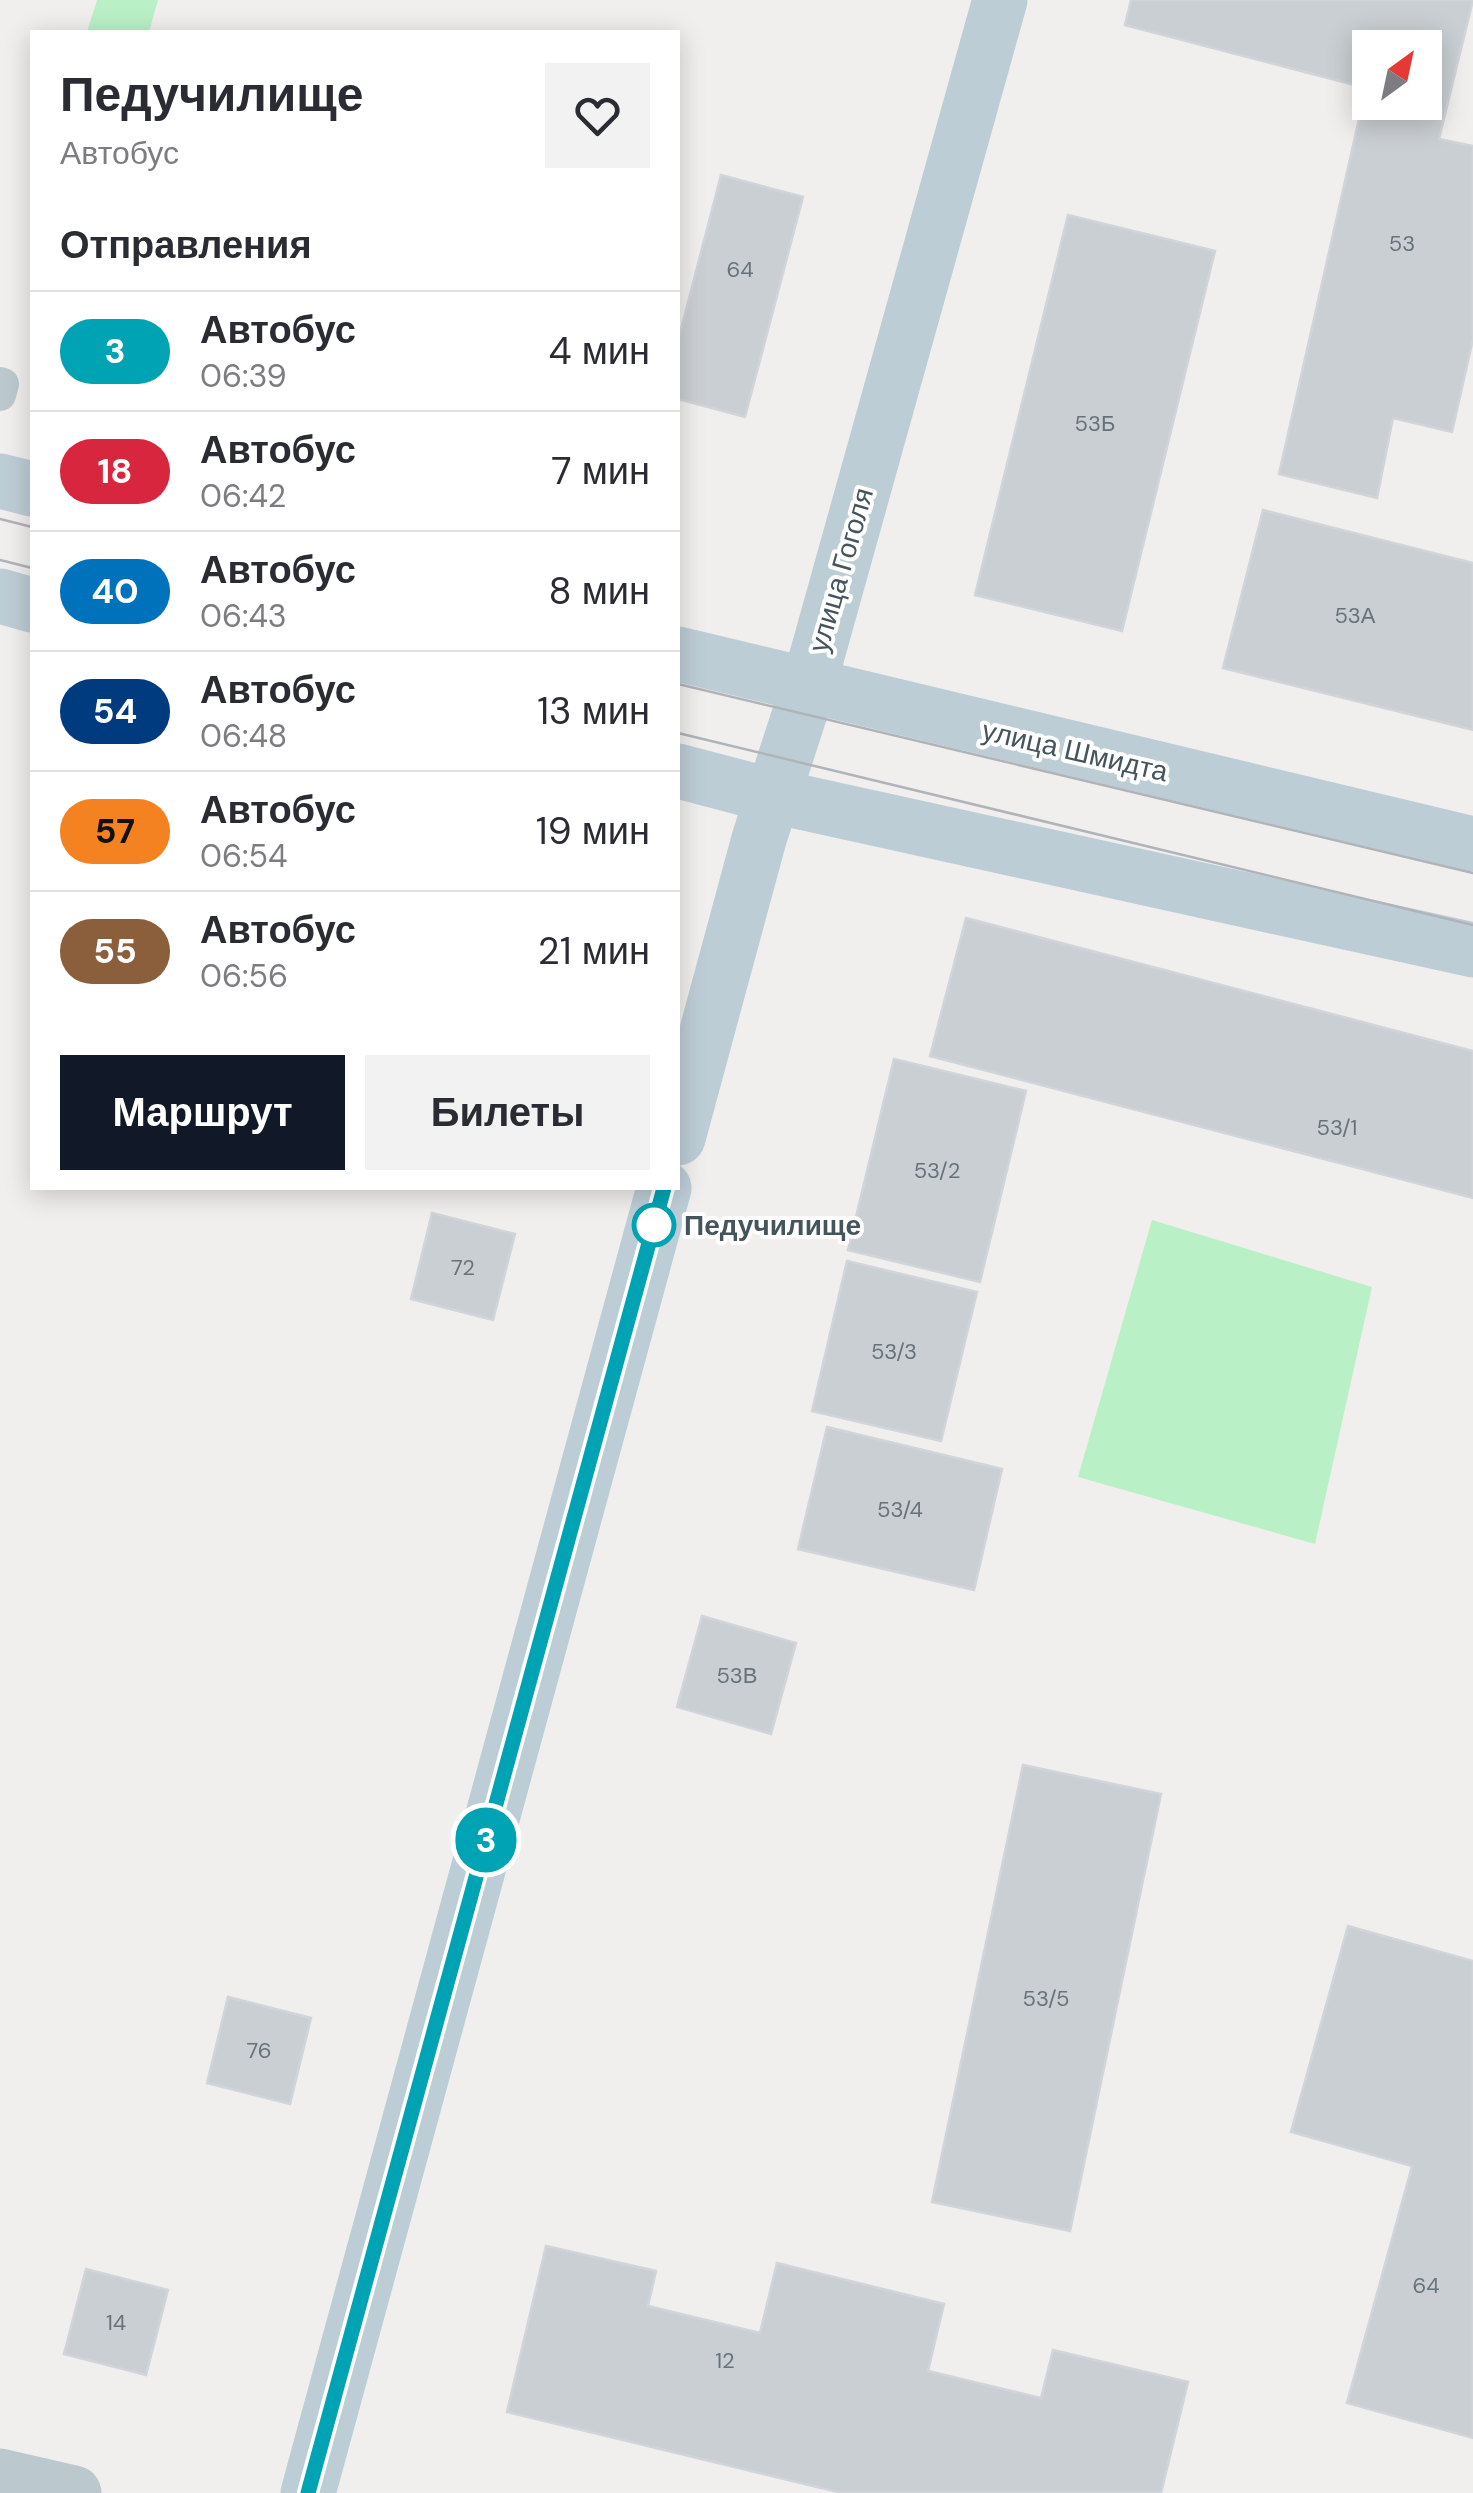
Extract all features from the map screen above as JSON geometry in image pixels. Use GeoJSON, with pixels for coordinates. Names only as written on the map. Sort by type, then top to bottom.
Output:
{"type":"FeatureCollection","features":[{"type":"Feature","properties":{"kind":"main road","name":"улица Гоголя"},"geometry":{"type":"LineString","coordinates":[[680,1131],[1000,0]]}},
{"type":"Feature","properties":{"kind":"main road"},"geometry":{"type":"LineString","coordinates":[[0,481],[30,488]]}},
{"type":"Feature","properties":{"kind":"main road"},"geometry":{"type":"LineString","coordinates":[[0,596],[30,604]]}},
{"type":"Feature","properties":{"kind":"main road","name":"улица Шмидта"},"geometry":{"type":"LineString","coordinates":[[680,655],[1473,844]]}},
{"type":"Feature","properties":{"kind":"main road"},"geometry":{"type":"LineString","coordinates":[[680,772],[773,796],[1473,950]]}},
{"type":"Feature","properties":{"kind":"main road"},"geometry":{"type":"LineString","coordinates":[[308,2493],[663,1190]]}},
{"type":"Feature","properties":{"kind":"street"},"geometry":{"type":"LineString","coordinates":[[0,2476],[74,2493]]}},
{"type":"Feature","properties":{"kind":"lane"},"geometry":{"type":"LineString","coordinates":[[0,383],[0,395]]}},
{"type":"Feature","properties":{"kind":"green space"},"geometry":{"type":"Polygon","coordinates":[[[97,0],[158,0],[150,30],[88,30],[97,0]]]}},
{"type":"Feature","properties":{"kind":"green space"},"geometry":{"type":"Polygon","coordinates":[[[1152,1220],[1372,1287],[1315,1544],[1078,1477],[1152,1220]]]}},
{"type":"Feature","properties":{"kind":"building"},"geometry":{"type":"Polygon","coordinates":[[[1131,0],[1473,0],[1439,139],[1473,146],[1473,339],[1452,432],[1393,418],[1377,498],[1279,474],[1359,120],[1442,120],[1442,30],[1352,30],[1352,84],[1125,25],[1131,0]]]}},
{"type":"Feature","properties":{"kind":"building"},"geometry":{"type":"Polygon","coordinates":[[[721,175],[803,197],[745,417],[680,400],[680,333],[721,175]]]}},
{"type":"Feature","properties":{"kind":"building"},"geometry":{"type":"Polygon","coordinates":[[[1068,215],[1215,251],[1122,631],[975,595],[1068,215]]]}},
{"type":"Feature","properties":{"kind":"building"},"geometry":{"type":"Polygon","coordinates":[[[1263,510],[1473,563],[1473,730],[1223,668],[1263,510]]]}},
{"type":"Feature","properties":{"kind":"building"},"geometry":{"type":"Polygon","coordinates":[[[966,918],[1473,1051],[1473,1198],[930,1056],[966,918]]]}},
{"type":"Feature","properties":{"kind":"building"},"geometry":{"type":"Polygon","coordinates":[[[894,1059],[1026,1091],[980,1282],[848,1250],[894,1059]]]}},
{"type":"Feature","properties":{"kind":"building"},"geometry":{"type":"Polygon","coordinates":[[[432,1213],[515,1234],[493,1320],[411,1299],[432,1213]]]}},
{"type":"Feature","properties":{"kind":"building"},"geometry":{"type":"Polygon","coordinates":[[[847,1261],[977,1292],[941,1441],[812,1411],[847,1261]]]}},
{"type":"Feature","properties":{"kind":"building"},"geometry":{"type":"Polygon","coordinates":[[[827,1427],[1002,1469],[974,1590],[798,1549],[827,1427]]]}},
{"type":"Feature","properties":{"kind":"building"},"geometry":{"type":"Polygon","coordinates":[[[702,1616],[796,1643],[771,1734],[677,1707],[702,1616]]]}},
{"type":"Feature","properties":{"kind":"building"},"geometry":{"type":"Polygon","coordinates":[[[1023,1765],[1161,1794],[1070,2231],[932,2202],[1023,1765]]]}},
{"type":"Feature","properties":{"kind":"building"},"geometry":{"type":"Polygon","coordinates":[[[1348,1926],[1473,1961],[1473,2438],[1347,2403],[1412,2166],[1291,2132],[1348,1926]]]}},
{"type":"Feature","properties":{"kind":"building"},"geometry":{"type":"Polygon","coordinates":[[[228,1997],[311,2018],[290,2104],[207,2083],[228,1997]]]}},
{"type":"Feature","properties":{"kind":"building"},"geometry":{"type":"Polygon","coordinates":[[[546,2246],[656,2271],[648,2306],[760,2333],[777,2263],[944,2304],[928,2371],[1041,2398],[1053,2350],[1188,2382],[1161,2493],[842,2493],[507,2412],[546,2246]]]}},
{"type":"Feature","properties":{"kind":"building"},"geometry":{"type":"Polygon","coordinates":[[[86,2269],[168,2290],[146,2375],[64,2354],[86,2269]]]}},
{"type":"Feature","properties":{"kind":"tram line"},"geometry":{"type":"LineString","coordinates":[[0,519],[30,526]]}},
{"type":"Feature","properties":{"kind":"tram line"},"geometry":{"type":"LineString","coordinates":[[0,560],[30,568]]}},
{"type":"Feature","properties":{"kind":"tram line"},"geometry":{"type":"LineString","coordinates":[[680,684],[1473,873]]}},
{"type":"Feature","properties":{"kind":"tram line"},"geometry":{"type":"LineString","coordinates":[[680,733],[1473,925]]}},
{"type":"Feature","properties":{"kind":"bus line","name":"3"},"geometry":{"type":"LineString","coordinates":[[308,2493],[663,1190]]}},
{"type":"Feature","properties":{"kind":"place","name":"Педучилище"},"geometry":{"type":"Point","coordinates":[654,1225]}}]}
